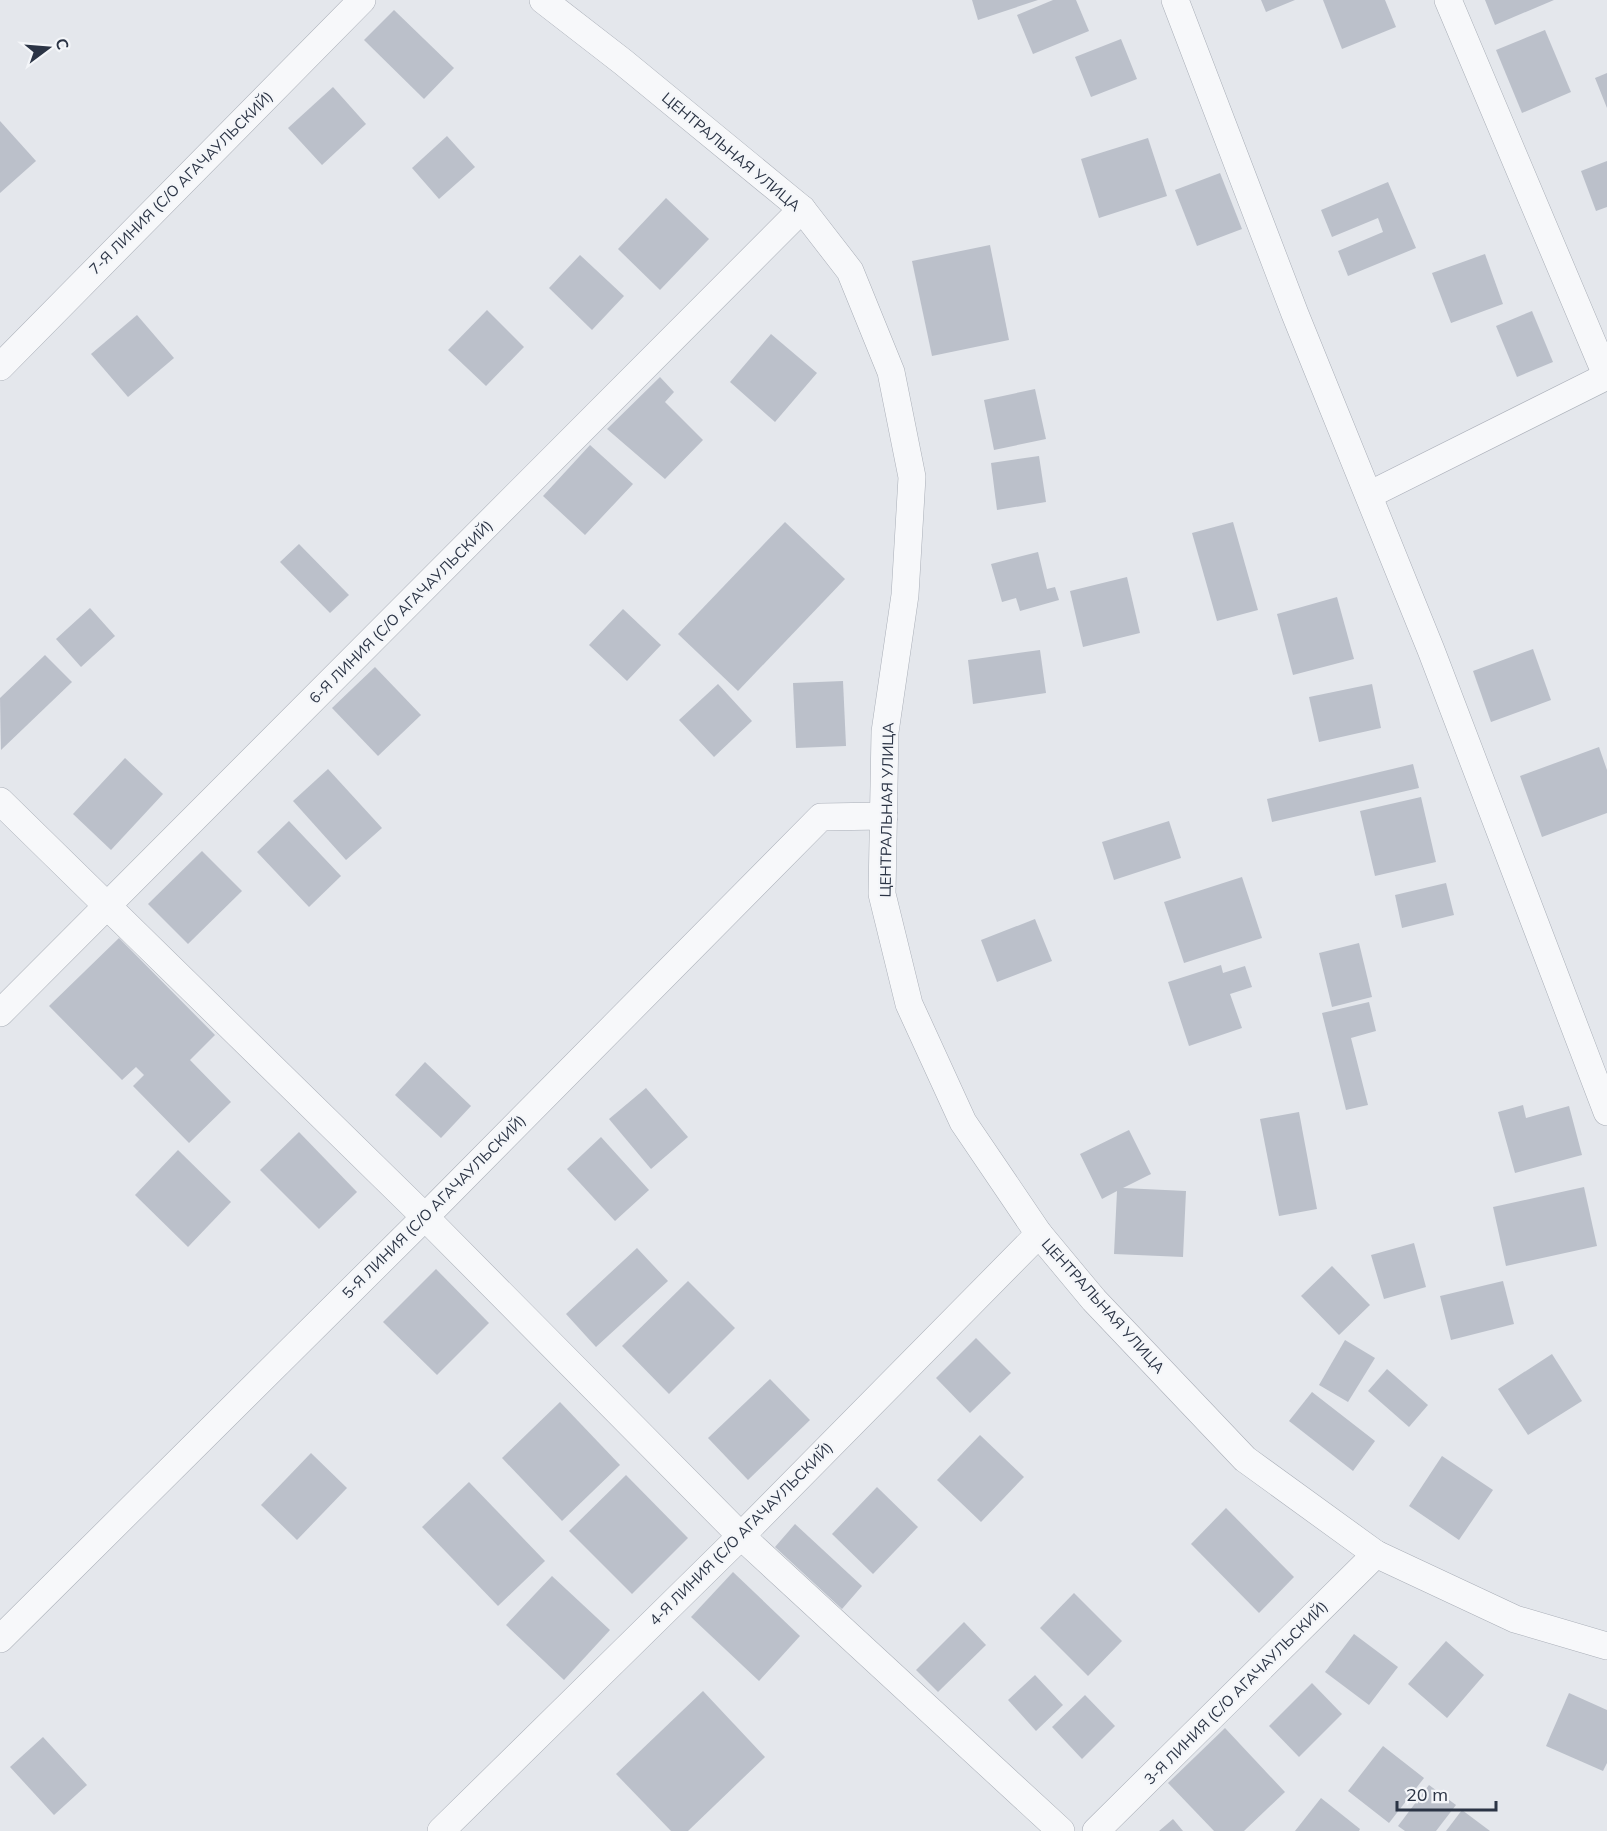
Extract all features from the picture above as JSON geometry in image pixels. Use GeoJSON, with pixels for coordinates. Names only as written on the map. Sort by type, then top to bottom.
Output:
{"type":"FeatureCollection","features":[{"type":"Feature","properties":{"kind":"street","name":"7-Я ЛИНИЯ (С/О АГАЧАУЛЬСКИЙ)"},"geometry":{"type":"LineString","coordinates":[[0,367],[362,0]]}},
{"type":"Feature","properties":{"kind":"street","name":"ЦЕНТРАЛЬНАЯ УЛИЦА"},"geometry":{"type":"LineString","coordinates":[[543,0],[623,62],[802,209],[850,271],[891,372],[912,477],[905,595],[885,732],[882,894],[909,1004],[963,1122],[1039,1234],[1094,1300],[1245,1459],[1376,1554],[1515,1619],[1607,1646]]}},
{"type":"Feature","properties":{"kind":"street"},"geometry":{"type":"LineString","coordinates":[[1175,0],[1295,314],[1431,650],[1607,1112]]}},
{"type":"Feature","properties":{"kind":"street"},"geometry":{"type":"LineString","coordinates":[[1369,495],[1607,376],[1448,0]]}},
{"type":"Feature","properties":{"kind":"street","name":"6-Я ЛИНИЯ (С/О АГАЧАУЛЬСКИЙ)"},"geometry":{"type":"LineString","coordinates":[[0,1013],[802,209]]}},
{"type":"Feature","properties":{"kind":"street"},"geometry":{"type":"LineString","coordinates":[[0,801],[106,908],[425,1217],[741,1536],[1061,1831]]}},
{"type":"Feature","properties":{"kind":"street","name":"5-Я ЛИНИЯ (С/О АГАЧАУЛЬСКИЙ)"},"geometry":{"type":"LineString","coordinates":[[0,1639],[425,1217],[821,818],[884,816]]}},
{"type":"Feature","properties":{"kind":"street","name":"4-Я ЛИНИЯ (С/О АГАЧАУЛЬСКИЙ)"},"geometry":{"type":"LineString","coordinates":[[441,1831],[741,1536],[1039,1234]]}},
{"type":"Feature","properties":{"kind":"street","name":"3-Я ЛИНИЯ (С/О АГАЧАУЛЬСКИЙ)"},"geometry":{"type":"LineString","coordinates":[[1095,1831],[1376,1554]]}},
{"type":"Feature","properties":{"kind":"building"},"geometry":{"type":"Polygon","coordinates":[[[972,0],[1038,0],[978,20],[972,0]]]}},
{"type":"Feature","properties":{"kind":"building"},"geometry":{"type":"Polygon","coordinates":[[[1053,0],[1076,0],[1089,31],[1033,54],[1017,15],[1053,0]]]}},
{"type":"Feature","properties":{"kind":"building"},"geometry":{"type":"Polygon","coordinates":[[[1261,0],[1295,0],[1266,12],[1261,0]]]}},
{"type":"Feature","properties":{"kind":"building"},"geometry":{"type":"Polygon","coordinates":[[[1323,0],[1385,0],[1396,27],[1342,49],[1323,0]]]}},
{"type":"Feature","properties":{"kind":"building"},"geometry":{"type":"Polygon","coordinates":[[[1485,0],[1554,0],[1495,25],[1485,0]]]}},
{"type":"Feature","properties":{"kind":"building"},"geometry":{"type":"Polygon","coordinates":[[[394,10],[454,68],[424,99],[364,40],[394,10]]]}},
{"type":"Feature","properties":{"kind":"building"},"geometry":{"type":"Polygon","coordinates":[[[1545,30],[1571,92],[1522,113],[1496,50],[1545,30]]]}},
{"type":"Feature","properties":{"kind":"building"},"geometry":{"type":"Polygon","coordinates":[[[1121,39],[1137,79],[1091,97],[1075,57],[1121,39]]]}},
{"type":"Feature","properties":{"kind":"building"},"geometry":{"type":"Polygon","coordinates":[[[1607,73],[1607,108],[1595,78],[1607,73]]]}},
{"type":"Feature","properties":{"kind":"building"},"geometry":{"type":"Polygon","coordinates":[[[333,87],[366,124],[322,165],[288,128],[333,87]]]}},
{"type":"Feature","properties":{"kind":"building"},"geometry":{"type":"Polygon","coordinates":[[[0,121],[36,161],[0,193],[0,121]]]}},
{"type":"Feature","properties":{"kind":"building"},"geometry":{"type":"Polygon","coordinates":[[[447,136],[475,167],[439,199],[412,168],[447,136]]]}},
{"type":"Feature","properties":{"kind":"building"},"geometry":{"type":"Polygon","coordinates":[[[1148,138],[1167,196],[1099,218],[1081,159],[1148,138]]]}},
{"type":"Feature","properties":{"kind":"building"},"geometry":{"type":"Polygon","coordinates":[[[1607,161],[1607,207],[1596,211],[1581,171],[1607,161]]]}},
{"type":"Feature","properties":{"kind":"building"},"geometry":{"type":"Polygon","coordinates":[[[1220,173],[1242,229],[1197,246],[1175,190],[1220,173]]]}},
{"type":"Feature","properties":{"kind":"building"},"geometry":{"type":"Polygon","coordinates":[[[1388,182],[1416,248],[1348,276],[1338,251],[1383,232],[1378,218],[1332,237],[1321,210],[1388,182]]]}},
{"type":"Feature","properties":{"kind":"building"},"geometry":{"type":"Polygon","coordinates":[[[666,198],[709,239],[660,290],[618,249],[666,198]]]}},
{"type":"Feature","properties":{"kind":"building"},"geometry":{"type":"Polygon","coordinates":[[[990,245],[1009,340],[932,356],[912,261],[990,245]]]}},
{"type":"Feature","properties":{"kind":"building"},"geometry":{"type":"Polygon","coordinates":[[[1485,254],[1503,304],[1451,323],[1432,273],[1485,254]]]}},
{"type":"Feature","properties":{"kind":"building"},"geometry":{"type":"Polygon","coordinates":[[[580,255],[624,296],[592,330],[549,288],[580,255]]]}},
{"type":"Feature","properties":{"kind":"building"},"geometry":{"type":"Polygon","coordinates":[[[487,310],[524,347],[486,386],[448,350],[487,310]]]}},
{"type":"Feature","properties":{"kind":"building"},"geometry":{"type":"Polygon","coordinates":[[[1532,311],[1553,362],[1517,377],[1496,326],[1532,311]]]}},
{"type":"Feature","properties":{"kind":"building"},"geometry":{"type":"Polygon","coordinates":[[[137,315],[174,358],[128,397],[91,354],[137,315]]]}},
{"type":"Feature","properties":{"kind":"building"},"geometry":{"type":"Polygon","coordinates":[[[771,334],[817,373],[775,422],[730,382],[771,334]]]}},
{"type":"Feature","properties":{"kind":"building"},"geometry":{"type":"Polygon","coordinates":[[[660,377],[674,392],[665,402],[703,440],[665,479],[607,429],[660,377]]]}},
{"type":"Feature","properties":{"kind":"building"},"geometry":{"type":"Polygon","coordinates":[[[1035,389],[1046,439],[994,450],[984,400],[1035,389]]]}},
{"type":"Feature","properties":{"kind":"building"},"geometry":{"type":"Polygon","coordinates":[[[590,445],[633,484],[585,535],[543,496],[590,445]]]}},
{"type":"Feature","properties":{"kind":"building"},"geometry":{"type":"Polygon","coordinates":[[[1039,456],[1046,502],[997,510],[991,463],[1039,456]]]}},
{"type":"Feature","properties":{"kind":"building"},"geometry":{"type":"Polygon","coordinates":[[[785,522],[845,579],[738,691],[678,634],[785,522]]]}},
{"type":"Feature","properties":{"kind":"building"},"geometry":{"type":"Polygon","coordinates":[[[1233,522],[1258,610],[1217,621],[1192,533],[1233,522]]]}},
{"type":"Feature","properties":{"kind":"building"},"geometry":{"type":"Polygon","coordinates":[[[299,544],[349,595],[330,613],[280,562],[299,544]]]}},
{"type":"Feature","properties":{"kind":"building"},"geometry":{"type":"Polygon","coordinates":[[[1038,552],[1047,589],[1055,587],[1059,600],[1020,611],[1016,598],[1002,602],[991,564],[1038,552]]]}},
{"type":"Feature","properties":{"kind":"building"},"geometry":{"type":"Polygon","coordinates":[[[1127,577],[1140,633],[1083,647],[1070,591],[1127,577]]]}},
{"type":"Feature","properties":{"kind":"building"},"geometry":{"type":"Polygon","coordinates":[[[1337,597],[1354,659],[1293,675],[1277,614],[1337,597]]]}},
{"type":"Feature","properties":{"kind":"building"},"geometry":{"type":"Polygon","coordinates":[[[90,608],[115,636],[81,667],[56,639],[90,608]]]}},
{"type":"Feature","properties":{"kind":"building"},"geometry":{"type":"Polygon","coordinates":[[[623,609],[661,645],[627,681],[589,645],[623,609]]]}},
{"type":"Feature","properties":{"kind":"building"},"geometry":{"type":"Polygon","coordinates":[[[1533,649],[1551,700],[1491,722],[1473,671],[1533,649]]]}},
{"type":"Feature","properties":{"kind":"building"},"geometry":{"type":"Polygon","coordinates":[[[1040,650],[1046,693],[973,704],[968,660],[1040,650]]]}},
{"type":"Feature","properties":{"kind":"building"},"geometry":{"type":"Polygon","coordinates":[[[45,655],[72,682],[1,750],[0,698],[45,655]]]}},
{"type":"Feature","properties":{"kind":"building"},"geometry":{"type":"Polygon","coordinates":[[[375,667],[421,715],[378,756],[332,708],[375,667]]]}},
{"type":"Feature","properties":{"kind":"building"},"geometry":{"type":"Polygon","coordinates":[[[843,681],[846,746],[796,748],[793,683],[843,681]]]}},
{"type":"Feature","properties":{"kind":"building"},"geometry":{"type":"Polygon","coordinates":[[[718,684],[752,721],[714,757],[679,720],[718,684]]]}},
{"type":"Feature","properties":{"kind":"building"},"geometry":{"type":"Polygon","coordinates":[[[1372,684],[1381,728],[1319,742],[1309,697],[1372,684]]]}},
{"type":"Feature","properties":{"kind":"building"},"geometry":{"type":"Polygon","coordinates":[[[1599,747],[1607,770],[1607,813],[1542,837],[1520,776],[1599,747]]]}},
{"type":"Feature","properties":{"kind":"building"},"geometry":{"type":"Polygon","coordinates":[[[125,758],[163,794],[111,850],[73,814],[125,758]]]}},
{"type":"Feature","properties":{"kind":"building"},"geometry":{"type":"Polygon","coordinates":[[[1413,764],[1419,788],[1272,822],[1267,799],[1413,764]]]}},
{"type":"Feature","properties":{"kind":"building"},"geometry":{"type":"Polygon","coordinates":[[[328,769],[382,828],[346,860],[293,801],[328,769]]]}},
{"type":"Feature","properties":{"kind":"building"},"geometry":{"type":"Polygon","coordinates":[[[1421,797],[1436,862],[1375,876],[1360,811],[1421,797]]]}},
{"type":"Feature","properties":{"kind":"building"},"geometry":{"type":"Polygon","coordinates":[[[289,821],[341,876],[309,907],[257,852],[289,821]]]}},
{"type":"Feature","properties":{"kind":"building"},"geometry":{"type":"Polygon","coordinates":[[[1169,821],[1181,858],[1114,880],[1102,842],[1169,821]]]}},
{"type":"Feature","properties":{"kind":"building"},"geometry":{"type":"Polygon","coordinates":[[[202,851],[242,891],[188,944],[148,904],[202,851]]]}},
{"type":"Feature","properties":{"kind":"building"},"geometry":{"type":"Polygon","coordinates":[[[1242,877],[1262,938],[1184,963],[1164,902],[1242,877]]]}},
{"type":"Feature","properties":{"kind":"building"},"geometry":{"type":"Polygon","coordinates":[[[1446,883],[1454,915],[1402,928],[1395,895],[1446,883]]]}},
{"type":"Feature","properties":{"kind":"building"},"geometry":{"type":"Polygon","coordinates":[[[1035,919],[1052,961],[997,982],[981,940],[1035,919]]]}},
{"type":"Feature","properties":{"kind":"building"},"geometry":{"type":"Polygon","coordinates":[[[119,938],[215,1035],[190,1060],[231,1102],[189,1143],[133,1086],[144,1075],[136,1067],[122,1080],[49,1006],[119,938]]]}},
{"type":"Feature","properties":{"kind":"building"},"geometry":{"type":"Polygon","coordinates":[[[1359,943],[1372,997],[1332,1007],[1319,953],[1359,943]]]}},
{"type":"Feature","properties":{"kind":"building"},"geometry":{"type":"Polygon","coordinates":[[[1221,965],[1223,973],[1245,966],[1252,987],[1230,994],[1242,1028],[1189,1046],[1168,982],[1221,965]]]}},
{"type":"Feature","properties":{"kind":"building"},"geometry":{"type":"Polygon","coordinates":[[[1369,1002],[1376,1031],[1351,1038],[1368,1105],[1346,1110],[1322,1013],[1369,1002]]]}},
{"type":"Feature","properties":{"kind":"building"},"geometry":{"type":"Polygon","coordinates":[[[425,1062],[471,1106],[441,1138],[395,1095],[425,1062]]]}},
{"type":"Feature","properties":{"kind":"building"},"geometry":{"type":"Polygon","coordinates":[[[646,1088],[688,1137],[651,1169],[609,1119],[646,1088]]]}},
{"type":"Feature","properties":{"kind":"building"},"geometry":{"type":"Polygon","coordinates":[[[1523,1105],[1526,1118],[1569,1106],[1582,1155],[1515,1173],[1498,1112],[1523,1105]]]}},
{"type":"Feature","properties":{"kind":"building"},"geometry":{"type":"Polygon","coordinates":[[[1299,1112],[1317,1209],[1279,1216],[1260,1119],[1299,1112]]]}},
{"type":"Feature","properties":{"kind":"building"},"geometry":{"type":"Polygon","coordinates":[[[1129,1130],[1151,1174],[1123,1188],[1186,1191],[1183,1257],[1114,1254],[1117,1191],[1102,1199],[1080,1154],[1129,1130]]]}},
{"type":"Feature","properties":{"kind":"building"},"geometry":{"type":"Polygon","coordinates":[[[299,1132],[357,1192],[319,1229],[260,1170],[299,1132]]]}},
{"type":"Feature","properties":{"kind":"building"},"geometry":{"type":"Polygon","coordinates":[[[601,1137],[649,1190],[615,1221],[567,1169],[601,1137]]]}},
{"type":"Feature","properties":{"kind":"building"},"geometry":{"type":"Polygon","coordinates":[[[178,1150],[231,1202],[188,1247],[135,1195],[178,1150]]]}},
{"type":"Feature","properties":{"kind":"building"},"geometry":{"type":"Polygon","coordinates":[[[1584,1187],[1597,1246],[1506,1266],[1493,1207],[1584,1187]]]}},
{"type":"Feature","properties":{"kind":"building"},"geometry":{"type":"Polygon","coordinates":[[[1414,1243],[1426,1287],[1384,1299],[1371,1255],[1414,1243]]]}},
{"type":"Feature","properties":{"kind":"building"},"geometry":{"type":"Polygon","coordinates":[[[637,1248],[668,1281],[596,1347],[566,1314],[637,1248]]]}},
{"type":"Feature","properties":{"kind":"building"},"geometry":{"type":"Polygon","coordinates":[[[1332,1266],[1370,1305],[1339,1335],[1301,1296],[1332,1266]]]}},
{"type":"Feature","properties":{"kind":"building"},"geometry":{"type":"Polygon","coordinates":[[[436,1269],[489,1323],[437,1375],[383,1322],[436,1269]]]}},
{"type":"Feature","properties":{"kind":"building"},"geometry":{"type":"Polygon","coordinates":[[[688,1281],[735,1328],[669,1394],[622,1346],[688,1281]]]}},
{"type":"Feature","properties":{"kind":"building"},"geometry":{"type":"Polygon","coordinates":[[[1503,1281],[1514,1324],[1451,1340],[1440,1296],[1503,1281]]]}},
{"type":"Feature","properties":{"kind":"building"},"geometry":{"type":"Polygon","coordinates":[[[976,1338],[1011,1373],[970,1413],[936,1378],[976,1338]]]}},
{"type":"Feature","properties":{"kind":"building"},"geometry":{"type":"Polygon","coordinates":[[[1345,1340],[1375,1358],[1348,1402],[1319,1385],[1345,1340]]]}},
{"type":"Feature","properties":{"kind":"building"},"geometry":{"type":"Polygon","coordinates":[[[1552,1354],[1582,1401],[1528,1435],[1498,1389],[1552,1354]]]}},
{"type":"Feature","properties":{"kind":"building"},"geometry":{"type":"Polygon","coordinates":[[[1387,1369],[1428,1405],[1409,1427],[1368,1391],[1387,1369]]]}},
{"type":"Feature","properties":{"kind":"building"},"geometry":{"type":"Polygon","coordinates":[[[770,1379],[810,1420],[748,1480],[708,1438],[770,1379]]]}},
{"type":"Feature","properties":{"kind":"building"},"geometry":{"type":"Polygon","coordinates":[[[1312,1392],[1375,1441],[1353,1471],[1289,1421],[1312,1392]]]}},
{"type":"Feature","properties":{"kind":"building"},"geometry":{"type":"Polygon","coordinates":[[[560,1402],[620,1465],[562,1521],[502,1458],[560,1402]]]}},
{"type":"Feature","properties":{"kind":"building"},"geometry":{"type":"Polygon","coordinates":[[[980,1435],[1024,1477],[981,1522],[937,1480],[980,1435]]]}},
{"type":"Feature","properties":{"kind":"building"},"geometry":{"type":"Polygon","coordinates":[[[311,1453],[347,1488],[297,1540],[261,1505],[311,1453]]]}},
{"type":"Feature","properties":{"kind":"building"},"geometry":{"type":"Polygon","coordinates":[[[1442,1456],[1493,1490],[1459,1540],[1409,1506],[1442,1456]]]}},
{"type":"Feature","properties":{"kind":"building"},"geometry":{"type":"Polygon","coordinates":[[[626,1475],[688,1538],[632,1594],[569,1531],[626,1475]]]}},
{"type":"Feature","properties":{"kind":"building"},"geometry":{"type":"Polygon","coordinates":[[[469,1482],[545,1561],[498,1606],[422,1527],[469,1482]]]}},
{"type":"Feature","properties":{"kind":"building"},"geometry":{"type":"Polygon","coordinates":[[[877,1487],[918,1527],[873,1574],[832,1534],[877,1487]]]}},
{"type":"Feature","properties":{"kind":"building"},"geometry":{"type":"Polygon","coordinates":[[[1226,1508],[1294,1577],[1259,1613],[1191,1544],[1226,1508]]]}},
{"type":"Feature","properties":{"kind":"building"},"geometry":{"type":"Polygon","coordinates":[[[795,1524],[862,1586],[842,1609],[775,1547],[795,1524]]]}},
{"type":"Feature","properties":{"kind":"building"},"geometry":{"type":"Polygon","coordinates":[[[733,1572],[800,1636],[759,1681],[691,1617],[733,1572]]]}},
{"type":"Feature","properties":{"kind":"building"},"geometry":{"type":"Polygon","coordinates":[[[552,1576],[610,1630],[564,1680],[506,1625],[552,1576]]]}},
{"type":"Feature","properties":{"kind":"building"},"geometry":{"type":"Polygon","coordinates":[[[1074,1593],[1122,1641],[1088,1676],[1040,1628],[1074,1593]]]}},
{"type":"Feature","properties":{"kind":"building"},"geometry":{"type":"Polygon","coordinates":[[[964,1622],[986,1645],[938,1692],[916,1670],[964,1622]]]}},
{"type":"Feature","properties":{"kind":"building"},"geometry":{"type":"Polygon","coordinates":[[[1354,1634],[1398,1667],[1369,1705],[1325,1672],[1354,1634]]]}},
{"type":"Feature","properties":{"kind":"building"},"geometry":{"type":"Polygon","coordinates":[[[1446,1641],[1484,1675],[1447,1718],[1408,1684],[1446,1641]]]}},
{"type":"Feature","properties":{"kind":"building"},"geometry":{"type":"Polygon","coordinates":[[[1035,1675],[1063,1705],[1036,1731],[1008,1700],[1035,1675]]]}},
{"type":"Feature","properties":{"kind":"building"},"geometry":{"type":"Polygon","coordinates":[[[1312,1683],[1342,1714],[1299,1757],[1269,1726],[1312,1683]]]}},
{"type":"Feature","properties":{"kind":"building"},"geometry":{"type":"Polygon","coordinates":[[[703,1691],[765,1757],[688,1831],[671,1831],[616,1774],[703,1691]]]}},
{"type":"Feature","properties":{"kind":"building"},"geometry":{"type":"Polygon","coordinates":[[[1569,1693],[1607,1710],[1607,1763],[1603,1771],[1546,1746],[1569,1693]]]}},
{"type":"Feature","properties":{"kind":"building"},"geometry":{"type":"Polygon","coordinates":[[[1085,1695],[1115,1726],[1082,1759],[1052,1727],[1085,1695]]]}},
{"type":"Feature","properties":{"kind":"building"},"geometry":{"type":"Polygon","coordinates":[[[1225,1728],[1285,1792],[1244,1831],[1214,1831],[1168,1783],[1225,1728]]]}},
{"type":"Feature","properties":{"kind":"building"},"geometry":{"type":"Polygon","coordinates":[[[43,1737],[87,1785],[54,1815],[10,1767],[43,1737]]]}},
{"type":"Feature","properties":{"kind":"building"},"geometry":{"type":"Polygon","coordinates":[[[1383,1746],[1424,1778],[1389,1823],[1348,1791],[1383,1746]]]}},
{"type":"Feature","properties":{"kind":"building"},"geometry":{"type":"Polygon","coordinates":[[[1429,1785],[1456,1805],[1436,1831],[1405,1831],[1398,1826],[1429,1785]]]}},
{"type":"Feature","properties":{"kind":"building"},"geometry":{"type":"Polygon","coordinates":[[[1321,1798],[1360,1829],[1359,1831],[1295,1831],[1321,1798]]]}},
{"type":"Feature","properties":{"kind":"building"},"geometry":{"type":"Polygon","coordinates":[[[1462,1810],[1490,1831],[1446,1831],[1462,1810]]]}},
{"type":"Feature","properties":{"kind":"building"},"geometry":{"type":"Polygon","coordinates":[[[1173,1819],[1183,1831],[1159,1831],[1173,1819]]]}}]}
